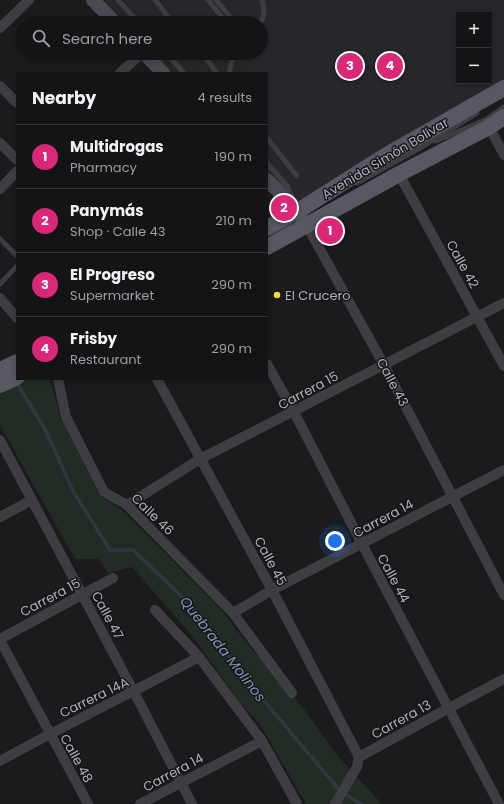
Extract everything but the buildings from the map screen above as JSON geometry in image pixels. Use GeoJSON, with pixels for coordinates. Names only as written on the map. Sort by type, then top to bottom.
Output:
{"type":"FeatureCollection","features":[{"type":"Feature","properties":{"kind":"main road","name":"Avenida Simón Bolívar"},"geometry":{"type":"LineString","coordinates":[[268,227],[298,212],[385,156],[501,93]]}},
{"type":"Feature","properties":{"kind":"main road","name":"Avenida Simón Bolívar"},"geometry":{"type":"LineString","coordinates":[[268,246],[504,117]]}},
{"type":"Feature","properties":{"kind":"main road"},"geometry":{"type":"LineString","coordinates":[[268,235],[298,212]]}},
{"type":"Feature","properties":{"kind":"main road"},"geometry":{"type":"LineString","coordinates":[[0,370],[16,362]]}},
{"type":"Feature","properties":{"kind":"main road"},"geometry":{"type":"LineString","coordinates":[[0,385],[16,377]]}},
{"type":"Feature","properties":{"kind":"street"},"geometry":{"type":"LineString","coordinates":[[0,28],[29,0]]}},
{"type":"Feature","properties":{"kind":"street"},"geometry":{"type":"LineString","coordinates":[[93,0],[108,16]]}},
{"type":"Feature","properties":{"kind":"street"},"geometry":{"type":"LineString","coordinates":[[121,72],[135,60]]}},
{"type":"Feature","properties":{"kind":"street"},"geometry":{"type":"LineString","coordinates":[[150,60],[162,72]]}},
{"type":"Feature","properties":{"kind":"street"},"geometry":{"type":"LineString","coordinates":[[0,86],[16,102]]}},
{"type":"Feature","properties":{"kind":"street"},"geometry":{"type":"LineString","coordinates":[[489,126],[504,155]]}},
{"type":"Feature","properties":{"kind":"street"},"geometry":{"type":"LineString","coordinates":[[0,143],[16,159]]}},
{"type":"Feature","properties":{"kind":"street"},"geometry":{"type":"LineString","coordinates":[[0,189],[16,172]]}},
{"type":"Feature","properties":{"kind":"street","name":"Calle 42"},"geometry":{"type":"LineString","coordinates":[[399,174],[504,366]]}},
{"type":"Feature","properties":{"kind":"street","name":"Calle 43"},"geometry":{"type":"LineString","coordinates":[[268,181],[298,212],[306,226],[384,365],[504,595]]}},
{"type":"Feature","properties":{"kind":"street"},"geometry":{"type":"LineString","coordinates":[[0,298],[16,317]]}},
{"type":"Feature","properties":{"kind":"street","name":"Carrera 15"},"geometry":{"type":"LineString","coordinates":[[127,505],[200,459],[294,412],[477,316],[501,306]]}},
{"type":"Feature","properties":{"kind":"street","name":"Calle 44"},"geometry":{"type":"LineString","coordinates":[[268,366],[294,412],[498,804]]}},
{"type":"Feature","properties":{"kind":"street","name":"Calle 46"},"geometry":{"type":"LineString","coordinates":[[58,380],[66,417],[104,492],[127,505],[233,613],[292,693]]}},
{"type":"Feature","properties":{"kind":"street","name":"Calle 45"},"geometry":{"type":"LineString","coordinates":[[158,380],[272,590],[359,757]]}},
{"type":"Feature","properties":{"kind":"street","name":"Calle 47"},"geometry":{"type":"LineString","coordinates":[[0,440],[192,804]]}},
{"type":"Feature","properties":{"kind":"street","name":"Carrera 14"},"geometry":{"type":"LineString","coordinates":[[233,613],[272,590],[504,470]]}},
{"type":"Feature","properties":{"kind":"street"},"geometry":{"type":"LineString","coordinates":[[0,516],[32,500]]}},
{"type":"Feature","properties":{"kind":"street","name":"Carrera 15"},"geometry":{"type":"LineString","coordinates":[[0,639],[113,578]]}},
{"type":"Feature","properties":{"kind":"street"},"geometry":{"type":"LineString","coordinates":[[154,610],[199,657],[262,740],[297,804]]}},
{"type":"Feature","properties":{"kind":"street","name":"Calle 48"},"geometry":{"type":"LineString","coordinates":[[0,639],[49,734],[88,804]]}},
{"type":"Feature","properties":{"kind":"street","name":"Carrera 14A"},"geometry":{"type":"LineString","coordinates":[[0,761],[49,734],[134,692],[199,657]]}},
{"type":"Feature","properties":{"kind":"street","name":"Carrera 13"},"geometry":{"type":"LineString","coordinates":[[359,757],[504,679]]}},
{"type":"Feature","properties":{"kind":"street","name":"Carrera 14"},"geometry":{"type":"LineString","coordinates":[[140,804],[262,740]]}},
{"type":"Feature","properties":{"kind":"street"},"geometry":{"type":"LineString","coordinates":[[335,803],[357,767],[359,757]]}},
{"type":"Feature","properties":{"kind":"lane"},"geometry":{"type":"LineString","coordinates":[[118,0],[133,16]]}},
{"type":"Feature","properties":{"kind":"lane"},"geometry":{"type":"LineString","coordinates":[[155,0],[168,16]]}},
{"type":"Feature","properties":{"kind":"lane"},"geometry":{"type":"LineString","coordinates":[[208,0],[221,16]]}},
{"type":"Feature","properties":{"kind":"lane"},"geometry":{"type":"LineString","coordinates":[[216,0],[229,16]]}},
{"type":"Feature","properties":{"kind":"lane"},"geometry":{"type":"LineString","coordinates":[[262,0],[264,8],[263,16]]}},
{"type":"Feature","properties":{"kind":"lane"},"geometry":{"type":"LineString","coordinates":[[172,60],[183,72]]}},
{"type":"Feature","properties":{"kind":"lane"},"geometry":{"type":"LineString","coordinates":[[207,60],[216,72]]}},
{"type":"Feature","properties":{"kind":"lane"},"geometry":{"type":"LineString","coordinates":[[230,72],[232,60]]}},
{"type":"Feature","properties":{"kind":"lane"},"geometry":{"type":"LineString","coordinates":[[420,148],[485,120],[504,107]]}},
{"type":"Feature","properties":{"kind":"lane"},"geometry":{"type":"LineString","coordinates":[[357,183],[420,148],[479,111]]}},
{"type":"Feature","properties":{"kind":"lane"},"geometry":{"type":"LineString","coordinates":[[268,139],[297,176]]}},
{"type":"Feature","properties":{"kind":"lane"},"geometry":{"type":"LineString","coordinates":[[268,164],[287,186],[298,212]]}},
{"type":"Feature","properties":{"kind":"lane"},"geometry":{"type":"LineString","coordinates":[[0,238],[16,255]]}},
{"type":"Feature","properties":{"kind":"lane"},"geometry":{"type":"LineString","coordinates":[[0,284],[16,267]]}},
{"type":"Feature","properties":{"kind":"shaded area"},"geometry":{"type":"Polygon","coordinates":[[[93,0],[504,0],[504,88],[298,211],[268,181],[268,72],[162,72],[151,60],[268,60],[268,16],[108,16],[93,0]]]}},
{"type":"Feature","properties":{"kind":"shaded area"},"geometry":{"type":"Polygon","coordinates":[[[20,380],[50,380],[61,419],[100,496],[122,510],[219,607],[249,646],[304,709],[337,755],[382,804],[306,804],[260,724],[239,702],[195,639],[132,567],[108,573],[99,559],[75,559],[0,425],[0,393],[20,380]]]}},
{"type":"Feature","properties":{"kind":"waterway","name":"Quebrada Molinos"},"geometry":{"type":"LineString","coordinates":[[16,382],[45,429],[73,491],[110,550],[133,550],[190,604],[240,672],[340,791],[361,804]]}},
{"type":"Feature","properties":{"kind":"place","name":"El Progreso"},"geometry":{"type":"Point","coordinates":[350,66]}},
{"type":"Feature","properties":{"kind":"place","name":"Frisby"},"geometry":{"type":"Point","coordinates":[390,66]}},
{"type":"Feature","properties":{"kind":"place","name":"Panymás"},"geometry":{"type":"Point","coordinates":[284,208]}},
{"type":"Feature","properties":{"kind":"place","name":"Multidrogas"},"geometry":{"type":"Point","coordinates":[330,231]}},
{"type":"Feature","properties":{"kind":"place","name":"El Crucero"},"geometry":{"type":"Point","coordinates":[277,295]}}]}
